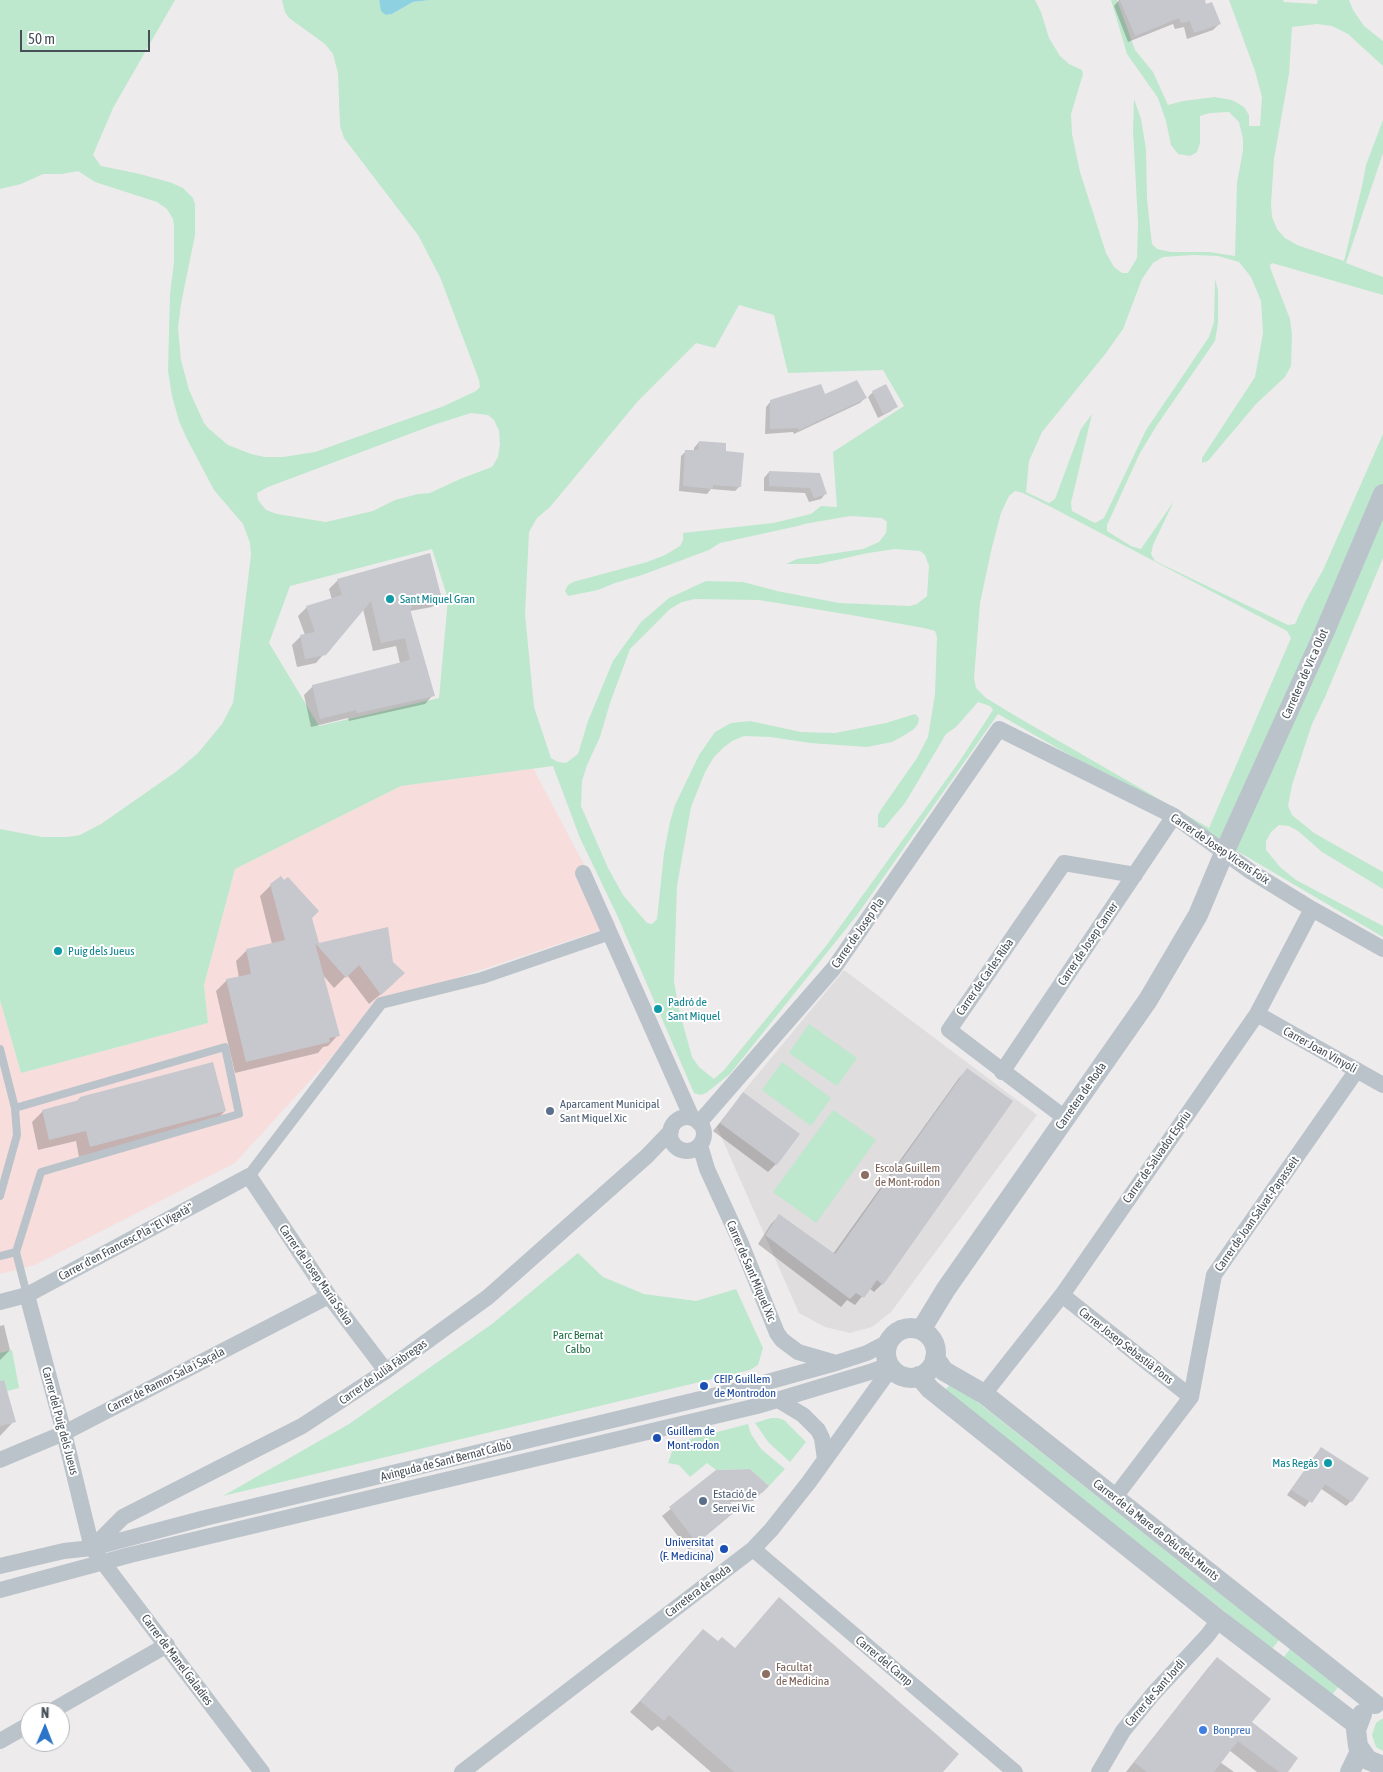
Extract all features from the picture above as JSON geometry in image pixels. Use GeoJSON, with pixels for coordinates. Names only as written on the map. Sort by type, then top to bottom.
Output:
{"type":"FeatureCollection","features":[{"type":"Feature","properties":{"kind":"street","name":"Carretera de Vic a Olot"},"geometry":{"type":"LineString","coordinates":[[1224,852],[1324,633],[1383,494]]}},
{"type":"Feature","properties":{"kind":"street","name":"Carrer de Josep Vicens Foix"},"geometry":{"type":"LineString","coordinates":[[999,729],[1174,816],[1250,871],[1383,949]]}},
{"type":"Feature","properties":{"kind":"street","name":"Carrer de Josep Pla"},"geometry":{"type":"LineString","coordinates":[[696,1120],[834,968],[999,729]]}},
{"type":"Feature","properties":{"kind":"street","name":"Carrer de Josep Carner"},"geometry":{"type":"LineString","coordinates":[[1002,1072],[1174,816]]}},
{"type":"Feature","properties":{"kind":"street","name":"Carretera de Roda"},"geometry":{"type":"LineString","coordinates":[[921,1330],[946,1289],[1148,1000],[1198,915],[1224,852]]}},
{"type":"Feature","properties":{"kind":"street","name":"Carrer de Carles Riba"},"geometry":{"type":"LineString","coordinates":[[1066,1118],[1002,1072],[949,1030],[1064,863],[1135,875]]}},
{"type":"Feature","properties":{"kind":"street"},"geometry":{"type":"LineString","coordinates":[[583,873],[677,1087],[704,1134],[700,1145],[690,1151],[647,1156]]}},
{"type":"Feature","properties":{"kind":"street","name":"Carrer de Salvador Espriu"},"geometry":{"type":"LineString","coordinates":[[984,1394],[1062,1295],[1257,1014],[1312,909]]}},
{"type":"Feature","properties":{"kind":"street"},"geometry":{"type":"LineString","coordinates":[[249,1176],[381,1004],[482,978],[610,934]]}},
{"type":"Feature","properties":{"kind":"street","name":"Carrer Joan Vinyoli"},"geometry":{"type":"LineString","coordinates":[[1257,1014],[1383,1085]]}},
{"type":"Feature","properties":{"kind":"street","name":"Carrer de Joan Salvat-Papasseit"},"geometry":{"type":"LineString","coordinates":[[1115,1497],[1191,1397],[1214,1275],[1357,1070]]}},
{"type":"Feature","properties":{"kind":"street"},"geometry":{"type":"LineString","coordinates":[[677,1087],[673,1143],[683,1151]]}},
{"type":"Feature","properties":{"kind":"street"},"geometry":{"type":"LineString","coordinates":[[673,1127],[683,1118],[696,1120]]}},
{"type":"Feature","properties":{"kind":"street","name":"Carrer de Julià Fàbregas"},"geometry":{"type":"LineString","coordinates":[[92,1548],[123,1517],[302,1426],[386,1371],[488,1297],[647,1156],[673,1127]]}},
{"type":"Feature","properties":{"kind":"street","name":"Carrer de Sant Miquel Xic"},"geometry":{"type":"LineString","coordinates":[[700,1145],[707,1169],[740,1241],[777,1333],[782,1340],[798,1352],[836,1363]]}},
{"type":"Feature","properties":{"kind":"street","name":"Carrer d'en Francesc Pla \"El Vigatà\""},"geometry":{"type":"LineString","coordinates":[[0,1302],[27,1295],[249,1176]]}},
{"type":"Feature","properties":{"kind":"street","name":"Carrer de Josep Maria Selva"},"geometry":{"type":"LineString","coordinates":[[249,1176],[329,1296],[386,1371]]}},
{"type":"Feature","properties":{"kind":"street","name":"Carrer del Puig dels Jueus"},"geometry":{"type":"LineString","coordinates":[[27,1295],[92,1548]]}},
{"type":"Feature","properties":{"kind":"street","name":"Carrer Josep Sebastià Pons"},"geometry":{"type":"LineString","coordinates":[[1062,1295],[1191,1397]]}},
{"type":"Feature","properties":{"kind":"street","name":"Carrer de Ramon Sala i Saçala"},"geometry":{"type":"LineString","coordinates":[[0,1460],[64,1433],[329,1296]]}},
{"type":"Feature","properties":{"kind":"street"},"geometry":{"type":"LineString","coordinates":[[905,1328],[921,1330],[927,1333],[934,1342],[936,1358],[931,1368],[919,1376],[903,1377],[890,1367],[885,1355],[888,1342],[893,1334],[905,1328]]}},
{"type":"Feature","properties":{"kind":"street","name":"Avinguda de Sant Bernat Calbó"},"geometry":{"type":"LineString","coordinates":[[0,1566],[64,1551],[92,1548],[205,1518],[803,1374],[867,1353],[888,1342]]}},
{"type":"Feature","properties":{"kind":"street","name":"Carrer de la Mare de Déu dels Munts"},"geometry":{"type":"LineString","coordinates":[[936,1358],[944,1371],[984,1394],[1379,1703]]}},
{"type":"Feature","properties":{"kind":"street","name":"Carretera de Roda"},"geometry":{"type":"LineString","coordinates":[[462,1772],[753,1549],[798,1496],[890,1367]]}},
{"type":"Feature","properties":{"kind":"street","name":"Avinguda de Sant Bernat Calbó"},"geometry":{"type":"LineString","coordinates":[[0,1590],[70,1573],[104,1562],[778,1400],[890,1367]]}},
{"type":"Feature","properties":{"kind":"street"},"geometry":{"type":"LineString","coordinates":[[919,1376],[930,1389],[1219,1620],[1357,1725]]}},
{"type":"Feature","properties":{"kind":"street"},"geometry":{"type":"LineString","coordinates":[[778,1400],[803,1415],[818,1430],[822,1438],[825,1459]]}},
{"type":"Feature","properties":{"kind":"street","name":"Carrer de Manel Galadies"},"geometry":{"type":"LineString","coordinates":[[92,1548],[262,1772]]}},
{"type":"Feature","properties":{"kind":"street","name":"Carrer del Camp"},"geometry":{"type":"LineString","coordinates":[[753,1549],[1016,1772]]}},
{"type":"Feature","properties":{"kind":"street","name":"Carrer de Sant Jordi"},"geometry":{"type":"LineString","coordinates":[[1099,1772],[1122,1731],[1219,1620]]}},
{"type":"Feature","properties":{"kind":"street"},"geometry":{"type":"LineString","coordinates":[[67,1702],[166,1645]]}},
{"type":"Feature","properties":{"kind":"street"},"geometry":{"type":"LineString","coordinates":[[1377,1772],[1383,1767],[1368,1760],[1360,1751],[1356,1741],[1357,1725],[1364,1712],[1379,1703]]}},
{"type":"Feature","properties":{"kind":"street"},"geometry":{"type":"LineString","coordinates":[[0,1741],[20,1730]]}},
{"type":"Feature","properties":{"kind":"street"},"geometry":{"type":"LineString","coordinates":[[1350,1772],[1360,1751]]}},
{"type":"Feature","properties":{"kind":"lane"},"geometry":{"type":"LineString","coordinates":[[15,1108],[225,1047],[239,1114],[41,1172],[16,1252],[27,1295]]}},
{"type":"Feature","properties":{"kind":"lane"},"geometry":{"type":"LineString","coordinates":[[0,1049],[15,1108],[17,1134],[0,1196]]}},
{"type":"Feature","properties":{"kind":"lane"},"geometry":{"type":"LineString","coordinates":[[0,1256],[16,1252]]}},
{"type":"Feature","properties":{"kind":"shaded area"},"geometry":{"type":"Polygon","coordinates":[[[533,768],[616,925],[381,1003],[235,1163],[35,1265],[0,1274],[0,1000],[21,1073],[208,1023],[204,985],[235,869],[401,786],[533,768]]]}},
{"type":"Feature","properties":{"kind":"shaded area","name":"Escola Guillem de Mont-rodon"},"geometry":{"type":"Polygon","coordinates":[[[844,970],[1037,1115],[891,1312],[872,1327],[850,1333],[825,1327],[799,1313],[717,1127],[743,1092],[844,970]]]}},
{"type":"Feature","properties":{"kind":"green space"},"geometry":{"type":"Polygon","coordinates":[[[0,0],[175,0],[113,108],[93,155],[101,166],[172,183],[183,188],[193,198],[195,204],[195,235],[178,328],[181,360],[189,390],[204,423],[228,445],[251,454],[265,457],[283,457],[315,452],[444,406],[476,391],[480,387],[440,277],[418,235],[344,138],[340,126],[338,73],[333,54],[325,44],[289,18],[285,12],[282,0],[379,0],[386,15],[392,14],[413,2],[430,0],[1035,0],[1049,38],[1060,56],[1069,64],[1082,70],[1083,74],[1071,114],[1072,134],[1080,172],[1106,253],[1114,267],[1122,273],[1128,273],[1137,258],[1138,223],[1133,131],[1134,99],[1141,119],[1146,149],[1147,199],[1150,227],[1152,244],[1157,249],[1171,252],[1209,252],[1235,256],[1237,183],[1243,139],[1239,122],[1229,112],[1210,113],[1200,116],[1200,143],[1197,152],[1190,156],[1178,154],[1171,145],[1166,121],[1158,98],[1127,54],[1111,0],[1117,0],[1135,50],[1153,72],[1168,105],[1215,97],[1232,100],[1244,107],[1249,115],[1249,126],[1260,126],[1262,97],[1255,71],[1229,0],[1283,0],[1284,2],[1317,4],[1318,0],[1349,0],[1353,10],[1364,26],[1383,41],[1383,66],[1348,34],[1332,26],[1317,24],[1292,27],[1289,74],[1274,159],[1272,217],[1277,229],[1285,238],[1297,245],[1344,261],[1366,165],[1383,120],[1383,153],[1346,263],[1383,277],[1383,295],[1272,263],[1270,265],[1271,270],[1290,319],[1292,335],[1291,366],[1285,377],[1256,404],[1208,461],[1202,463],[1202,458],[1255,377],[1263,333],[1261,301],[1251,277],[1239,262],[1218,256],[1163,257],[1153,263],[1142,279],[1123,329],[1042,432],[1029,461],[1026,492],[1049,503],[1055,499],[1081,429],[1092,414],[1071,503],[1072,511],[1095,523],[1104,518],[1146,430],[1209,337],[1214,322],[1215,279],[1218,290],[1218,323],[1215,341],[1140,453],[1107,525],[1107,531],[1131,546],[1141,549],[1174,501],[1153,545],[1151,554],[1155,561],[1288,625],[1295,624],[1323,570],[1383,434],[1383,558],[1312,724],[1292,785],[1288,806],[1292,815],[1314,833],[1383,872],[1383,889],[1322,852],[1298,831],[1289,826],[1279,825],[1271,832],[1266,841],[1266,850],[1280,867],[1296,880],[1383,926],[1383,937],[998,714],[857,915],[730,1074],[701,1095],[694,1093],[617,915],[580,838],[553,766],[401,786],[235,869],[204,985],[208,1023],[21,1073],[0,1000],[0,829],[42,837],[80,835],[101,824],[177,771],[198,753],[222,724],[233,703],[251,555],[250,543],[243,524],[214,490],[186,437],[172,396],[168,371],[174,226],[173,219],[167,209],[157,202],[95,182],[78,171],[62,174],[43,174],[21,184],[0,189],[0,0]],[[739,305],[715,348],[696,343],[638,401],[550,507],[537,518],[529,532],[525,614],[534,707],[551,758],[558,762],[566,763],[578,754],[588,721],[613,661],[641,622],[669,598],[706,581],[743,582],[777,591],[839,603],[910,606],[917,604],[927,596],[929,566],[925,555],[920,551],[895,549],[818,564],[786,564],[797,559],[863,549],[879,542],[886,533],[887,522],[882,518],[850,516],[804,524],[720,543],[709,550],[642,575],[598,590],[568,596],[565,591],[568,585],[573,582],[647,562],[665,555],[680,546],[683,540],[683,533],[773,523],[811,514],[821,506],[837,507],[833,452],[904,406],[883,370],[788,373],[774,315],[739,305]],[[471,413],[436,424],[268,487],[257,493],[258,500],[266,510],[277,514],[326,522],[373,511],[395,500],[430,493],[492,467],[498,457],[499,431],[494,420],[488,415],[471,413]],[[1015,491],[1009,496],[1001,513],[980,603],[974,678],[976,688],[986,698],[1014,715],[1209,828],[1291,638],[1287,631],[1023,493],[1015,491]],[[432,549],[290,586],[269,643],[319,726],[439,698],[448,599],[432,549]],[[695,599],[682,602],[670,609],[630,649],[610,703],[600,737],[582,781],[581,806],[608,868],[623,895],[647,923],[652,924],[657,919],[664,853],[675,805],[699,755],[715,732],[731,723],[750,721],[801,732],[835,733],[886,723],[915,714],[919,718],[918,724],[914,729],[903,736],[892,742],[867,747],[744,736],[732,741],[723,748],[714,757],[705,772],[691,807],[677,886],[674,981],[678,1006],[692,1057],[699,1067],[714,1079],[724,1070],[826,946],[959,762],[993,710],[990,706],[978,702],[956,727],[946,734],[905,803],[884,828],[878,827],[878,815],[917,758],[928,737],[935,694],[937,637],[935,631],[759,600],[695,599]]]}},
{"type":"Feature","properties":{"kind":"green space"},"geometry":{"type":"Polygon","coordinates":[[[809,1024],[857,1058],[837,1086],[789,1053],[809,1024]]]}},
{"type":"Feature","properties":{"kind":"green space"},"geometry":{"type":"Polygon","coordinates":[[[782,1062],[831,1098],[811,1126],[762,1090],[782,1062]]]}},
{"type":"Feature","properties":{"kind":"green space"},"geometry":{"type":"Polygon","coordinates":[[[833,1110],[876,1140],[816,1223],[773,1192],[833,1110]]]}},
{"type":"Feature","properties":{"kind":"green space","name":"Parc Bernat Calbo"},"geometry":{"type":"Polygon","coordinates":[[[578,1253],[603,1277],[644,1294],[696,1301],[736,1289],[763,1348],[758,1365],[750,1370],[223,1496],[349,1424],[492,1324],[578,1253]]]}},
{"type":"Feature","properties":{"kind":"green space"},"geometry":{"type":"Polygon","coordinates":[[[12,1350],[19,1388],[0,1393],[0,1353],[12,1350]]]}},
{"type":"Feature","properties":{"kind":"green space"},"geometry":{"type":"Polygon","coordinates":[[[952,1382],[1279,1640],[1272,1649],[945,1390],[952,1382]]]}},
{"type":"Feature","properties":{"kind":"green space"},"geometry":{"type":"Polygon","coordinates":[[[771,1418],[784,1420],[806,1442],[790,1462],[769,1443],[755,1423],[771,1418]]]}},
{"type":"Feature","properties":{"kind":"green space"},"geometry":{"type":"Polygon","coordinates":[[[748,1424],[751,1434],[761,1449],[785,1469],[769,1486],[750,1469],[716,1470],[707,1463],[690,1477],[679,1465],[668,1463],[675,1443],[748,1424]]]}},
{"type":"Feature","properties":{"kind":"green space"},"geometry":{"type":"Polygon","coordinates":[[[1290,1649],[1338,1687],[1332,1695],[1283,1658],[1290,1649]]]}},
{"type":"Feature","properties":{"kind":"green space"},"geometry":{"type":"Polygon","coordinates":[[[1383,1718],[1383,1751],[1376,1747],[1372,1735],[1376,1723],[1383,1718]]]}},
{"type":"Feature","properties":{"kind":"water"},"geometry":{"type":"Polygon","coordinates":[[[379,0],[430,0],[413,2],[392,14],[386,15],[381,11],[379,0]]]}},
{"type":"Feature","properties":{"kind":"building"},"geometry":{"type":"Polygon","coordinates":[[[1120,0],[1205,0],[1206,4],[1212,2],[1221,24],[1194,33],[1190,21],[1181,23],[1179,18],[1135,36],[1120,0]]]}},
{"type":"Feature","properties":{"kind":"building"},"geometry":{"type":"Polygon","coordinates":[[[857,380],[867,398],[799,430],[798,428],[770,429],[770,400],[821,384],[825,394],[857,380]]]}},
{"type":"Feature","properties":{"kind":"building"},"geometry":{"type":"Polygon","coordinates":[[[886,384],[898,407],[883,414],[872,391],[886,384]]]}},
{"type":"Feature","properties":{"kind":"building"},"geometry":{"type":"Polygon","coordinates":[[[699,441],[726,443],[726,451],[744,453],[741,487],[713,485],[713,489],[683,486],[685,450],[698,450],[699,441]]]}},
{"type":"Feature","properties":{"kind":"building"},"geometry":{"type":"Polygon","coordinates":[[[769,471],[820,473],[827,494],[814,498],[810,488],[769,486],[769,471]]]}},
{"type":"Feature","properties":{"kind":"building"},"geometry":{"type":"Polygon","coordinates":[[[430,553],[442,599],[411,605],[412,608],[410,609],[435,696],[357,713],[356,710],[320,719],[312,685],[410,660],[405,638],[381,643],[371,601],[326,655],[305,659],[300,635],[315,632],[306,606],[342,595],[337,579],[430,553]]]}},
{"type":"Feature","properties":{"kind":"building"},"geometry":{"type":"Polygon","coordinates":[[[281,876],[284,880],[288,877],[319,911],[312,918],[319,943],[388,927],[393,962],[405,973],[381,995],[359,965],[346,978],[315,943],[340,1036],[329,1038],[330,1042],[246,1062],[226,979],[251,974],[246,949],[285,940],[270,884],[281,876]]]}},
{"type":"Feature","properties":{"kind":"building"},"geometry":{"type":"Polygon","coordinates":[[[213,1062],[226,1111],[90,1147],[86,1131],[49,1140],[42,1110],[79,1100],[80,1097],[213,1062]]]}},
{"type":"Feature","properties":{"kind":"building"},"geometry":{"type":"Polygon","coordinates":[[[967,1068],[1013,1101],[883,1285],[877,1280],[864,1298],[856,1293],[850,1299],[765,1235],[779,1214],[835,1254],[967,1068]]]}},
{"type":"Feature","properties":{"kind":"building"},"geometry":{"type":"Polygon","coordinates":[[[743,1092],[800,1134],[777,1165],[720,1123],[743,1092]]]}},
{"type":"Feature","properties":{"kind":"building"},"geometry":{"type":"Polygon","coordinates":[[[4,1380],[16,1422],[0,1426],[0,1381],[4,1380]]]}},
{"type":"Feature","properties":{"kind":"building","name":"Mas Regàs"},"geometry":{"type":"Polygon","coordinates":[[[1321,1447],[1369,1478],[1352,1502],[1325,1484],[1312,1503],[1291,1490],[1321,1447]]]}},
{"type":"Feature","properties":{"kind":"building","name":"Estació de Servei Vic"},"geometry":{"type":"Polygon","coordinates":[[[750,1469],[769,1486],[762,1493],[724,1495],[737,1510],[697,1543],[669,1507],[716,1470],[750,1469]]]}},
{"type":"Feature","properties":{"kind":"building","name":"Facultat de Medicina"},"geometry":{"type":"Polygon","coordinates":[[[779,1597],[959,1754],[943,1772],[734,1772],[669,1715],[664,1721],[640,1701],[703,1629],[718,1641],[722,1637],[735,1648],[779,1597]]]}},
{"type":"Feature","properties":{"kind":"building","name":"Bonpreu"},"geometry":{"type":"Polygon","coordinates":[[[1217,1657],[1271,1699],[1252,1722],[1298,1758],[1288,1772],[1279,1772],[1238,1741],[1214,1772],[1147,1772],[1134,1762],[1217,1657]]]}},
{"type":"Feature","properties":{"kind":"place","name":"Sant Miquel Gran"},"geometry":{"type":"Point","coordinates":[390,599]}},
{"type":"Feature","properties":{"kind":"place","name":"Puig dels Jueus"},"geometry":{"type":"Point","coordinates":[58,951]}},
{"type":"Feature","properties":{"kind":"place","name":"Padró de Sant Miquel"},"geometry":{"type":"Point","coordinates":[658,1009]}},
{"type":"Feature","properties":{"kind":"place","name":"Aparcament Municipal Sant Miquel Xic"},"geometry":{"type":"Point","coordinates":[550,1111]}},
{"type":"Feature","properties":{"kind":"place","name":"Escola Guillem de Mont-rodon"},"geometry":{"type":"Point","coordinates":[865,1175]}},
{"type":"Feature","properties":{"kind":"place","name":"CEIP Guillem de Montrodon"},"geometry":{"type":"Point","coordinates":[704,1386]}},
{"type":"Feature","properties":{"kind":"place","name":"Guillem de Mont-rodon"},"geometry":{"type":"Point","coordinates":[657,1438]}},
{"type":"Feature","properties":{"kind":"place","name":"Mas Regàs"},"geometry":{"type":"Point","coordinates":[1328,1463]}},
{"type":"Feature","properties":{"kind":"place","name":"Estació de Servei Vic"},"geometry":{"type":"Point","coordinates":[703,1501]}},
{"type":"Feature","properties":{"kind":"place","name":"Universitat (F. Medicina)"},"geometry":{"type":"Point","coordinates":[724,1549]}},
{"type":"Feature","properties":{"kind":"place","name":"Facultat de Medicina"},"geometry":{"type":"Point","coordinates":[766,1674]}},
{"type":"Feature","properties":{"kind":"place","name":"Bonpreu"},"geometry":{"type":"Point","coordinates":[1203,1730]}}]}
